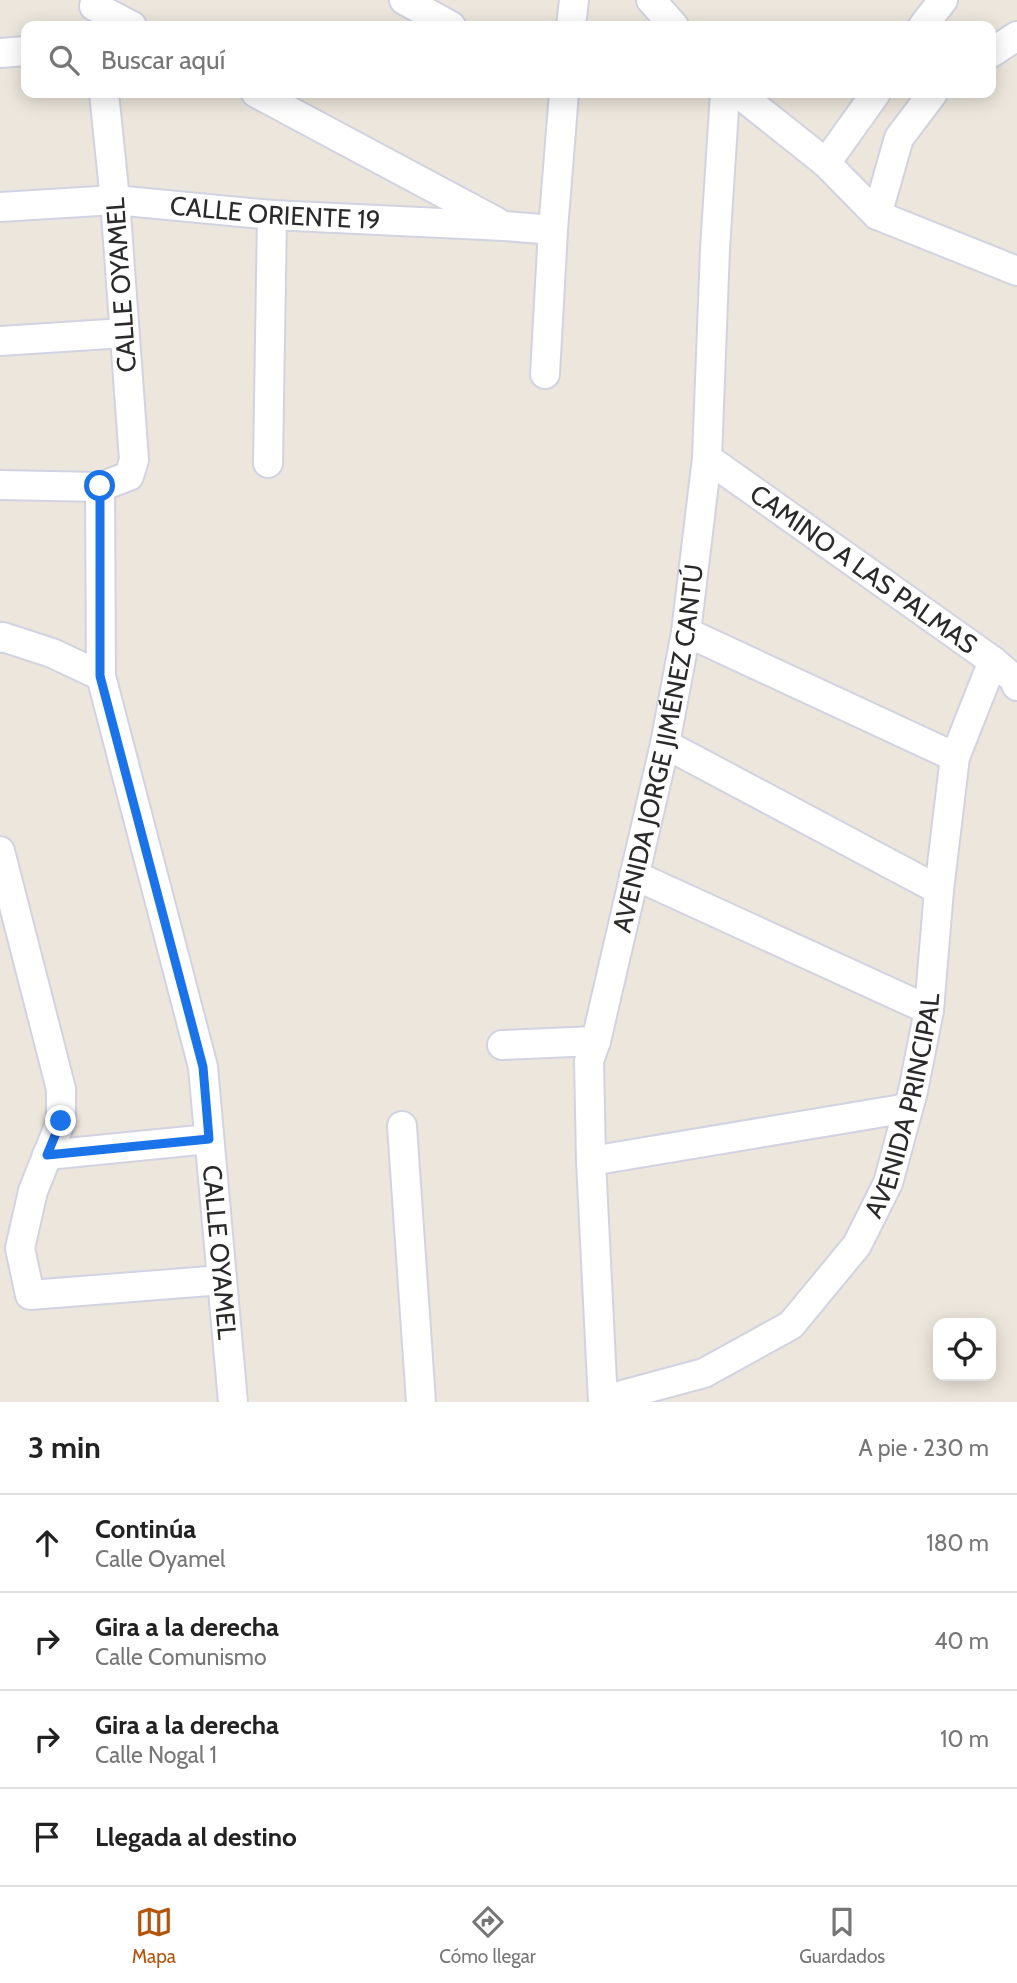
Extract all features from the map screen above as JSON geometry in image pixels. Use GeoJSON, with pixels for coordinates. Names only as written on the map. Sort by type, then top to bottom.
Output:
{"type":"FeatureCollection","features":[{"type":"Feature","properties":{"kind":"street"},"geometry":{"type":"LineString","coordinates":[[404,0],[442,21]]}},
{"type":"Feature","properties":{"kind":"street"},"geometry":{"type":"LineString","coordinates":[[572,21],[574,0]]}},
{"type":"Feature","properties":{"kind":"street"},"geometry":{"type":"LineString","coordinates":[[651,0],[670,21]]}},
{"type":"Feature","properties":{"kind":"street"},"geometry":{"type":"LineString","coordinates":[[927,21],[943,0]]}},
{"type":"Feature","properties":{"kind":"street"},"geometry":{"type":"LineString","coordinates":[[94,11],[119,21]]}},
{"type":"Feature","properties":{"kind":"street"},"geometry":{"type":"LineString","coordinates":[[996,50],[1017,36]]}},
{"type":"Feature","properties":{"kind":"street"},"geometry":{"type":"LineString","coordinates":[[0,53],[21,51]]}},
{"type":"Feature","properties":{"kind":"street","name":"CALLE OYAMEL"},"geometry":{"type":"LineString","coordinates":[[105,98],[115,200],[134,460],[129,476],[100,486],[100,676],[203,1067],[233,1402]]}},
{"type":"Feature","properties":{"kind":"street"},"geometry":{"type":"LineString","coordinates":[[265,98],[504,226]]}},
{"type":"Feature","properties":{"kind":"street"},"geometry":{"type":"LineString","coordinates":[[545,374],[564,98]]}},
{"type":"Feature","properties":{"kind":"street","name":"AVENIDA JORGE JIMÉNEZ CANTÚ"},"geometry":{"type":"LineString","coordinates":[[603,1401],[591,1161],[589,1061],[596,1041],[665,744],[687,632],[707,458],[715,249],[725,98]]}},
{"type":"Feature","properties":{"kind":"street"},"geometry":{"type":"LineString","coordinates":[[744,98],[826,163],[877,215],[1017,271]]}},
{"type":"Feature","properties":{"kind":"street"},"geometry":{"type":"LineString","coordinates":[[826,163],[872,98]]}},
{"type":"Feature","properties":{"kind":"street"},"geometry":{"type":"LineString","coordinates":[[877,215],[899,138],[929,98]]}},
{"type":"Feature","properties":{"kind":"street","name":"CALLE ORIENTE 19"},"geometry":{"type":"LineString","coordinates":[[0,207],[115,200],[272,215],[553,230]]}},
{"type":"Feature","properties":{"kind":"street"},"geometry":{"type":"LineString","coordinates":[[268,463],[272,215]]}},
{"type":"Feature","properties":{"kind":"street"},"geometry":{"type":"LineString","coordinates":[[0,341],[124,333]]}},
{"type":"Feature","properties":{"kind":"street","name":"CAMINO A LAS PALMAS"},"geometry":{"type":"LineString","coordinates":[[707,458],[993,662],[1013,678],[1017,686]]}},
{"type":"Feature","properties":{"kind":"street"},"geometry":{"type":"LineString","coordinates":[[0,485],[100,486]]}},
{"type":"Feature","properties":{"kind":"street"},"geometry":{"type":"LineString","coordinates":[[687,632],[955,757]]}},
{"type":"Feature","properties":{"kind":"street"},"geometry":{"type":"LineString","coordinates":[[0,638],[52,653],[100,676]]}},
{"type":"Feature","properties":{"kind":"street","name":"AVENIDA PRINCIPAL"},"geometry":{"type":"LineString","coordinates":[[603,1401],[705,1374],[791,1325],[857,1245],[888,1183],[908,1108],[929,1010],[939,890],[955,757],[993,662]]}},
{"type":"Feature","properties":{"kind":"street"},"geometry":{"type":"LineString","coordinates":[[665,744],[939,890]]}},
{"type":"Feature","properties":{"kind":"street"},"geometry":{"type":"LineString","coordinates":[[0,850],[61,1089],[61,1121],[33,1191],[20,1248],[30,1295],[222,1280]]}},
{"type":"Feature","properties":{"kind":"street"},"geometry":{"type":"LineString","coordinates":[[634,875],[929,1010]]}},
{"type":"Feature","properties":{"kind":"street"},"geometry":{"type":"LineString","coordinates":[[502,1045],[596,1041]]}},
{"type":"Feature","properties":{"kind":"street"},"geometry":{"type":"LineString","coordinates":[[591,1161],[908,1108]]}},
{"type":"Feature","properties":{"kind":"street"},"geometry":{"type":"LineString","coordinates":[[402,1126],[421,1402]]}},
{"type":"Feature","properties":{"kind":"street"},"geometry":{"type":"LineString","coordinates":[[47,1155],[209,1139]]}},
{"type":"Feature","properties":{"kind":"route"},"geometry":{"type":"LineString","coordinates":[[61,1121],[47,1155],[209,1139],[203,1067],[100,676],[100,486]]}}]}
